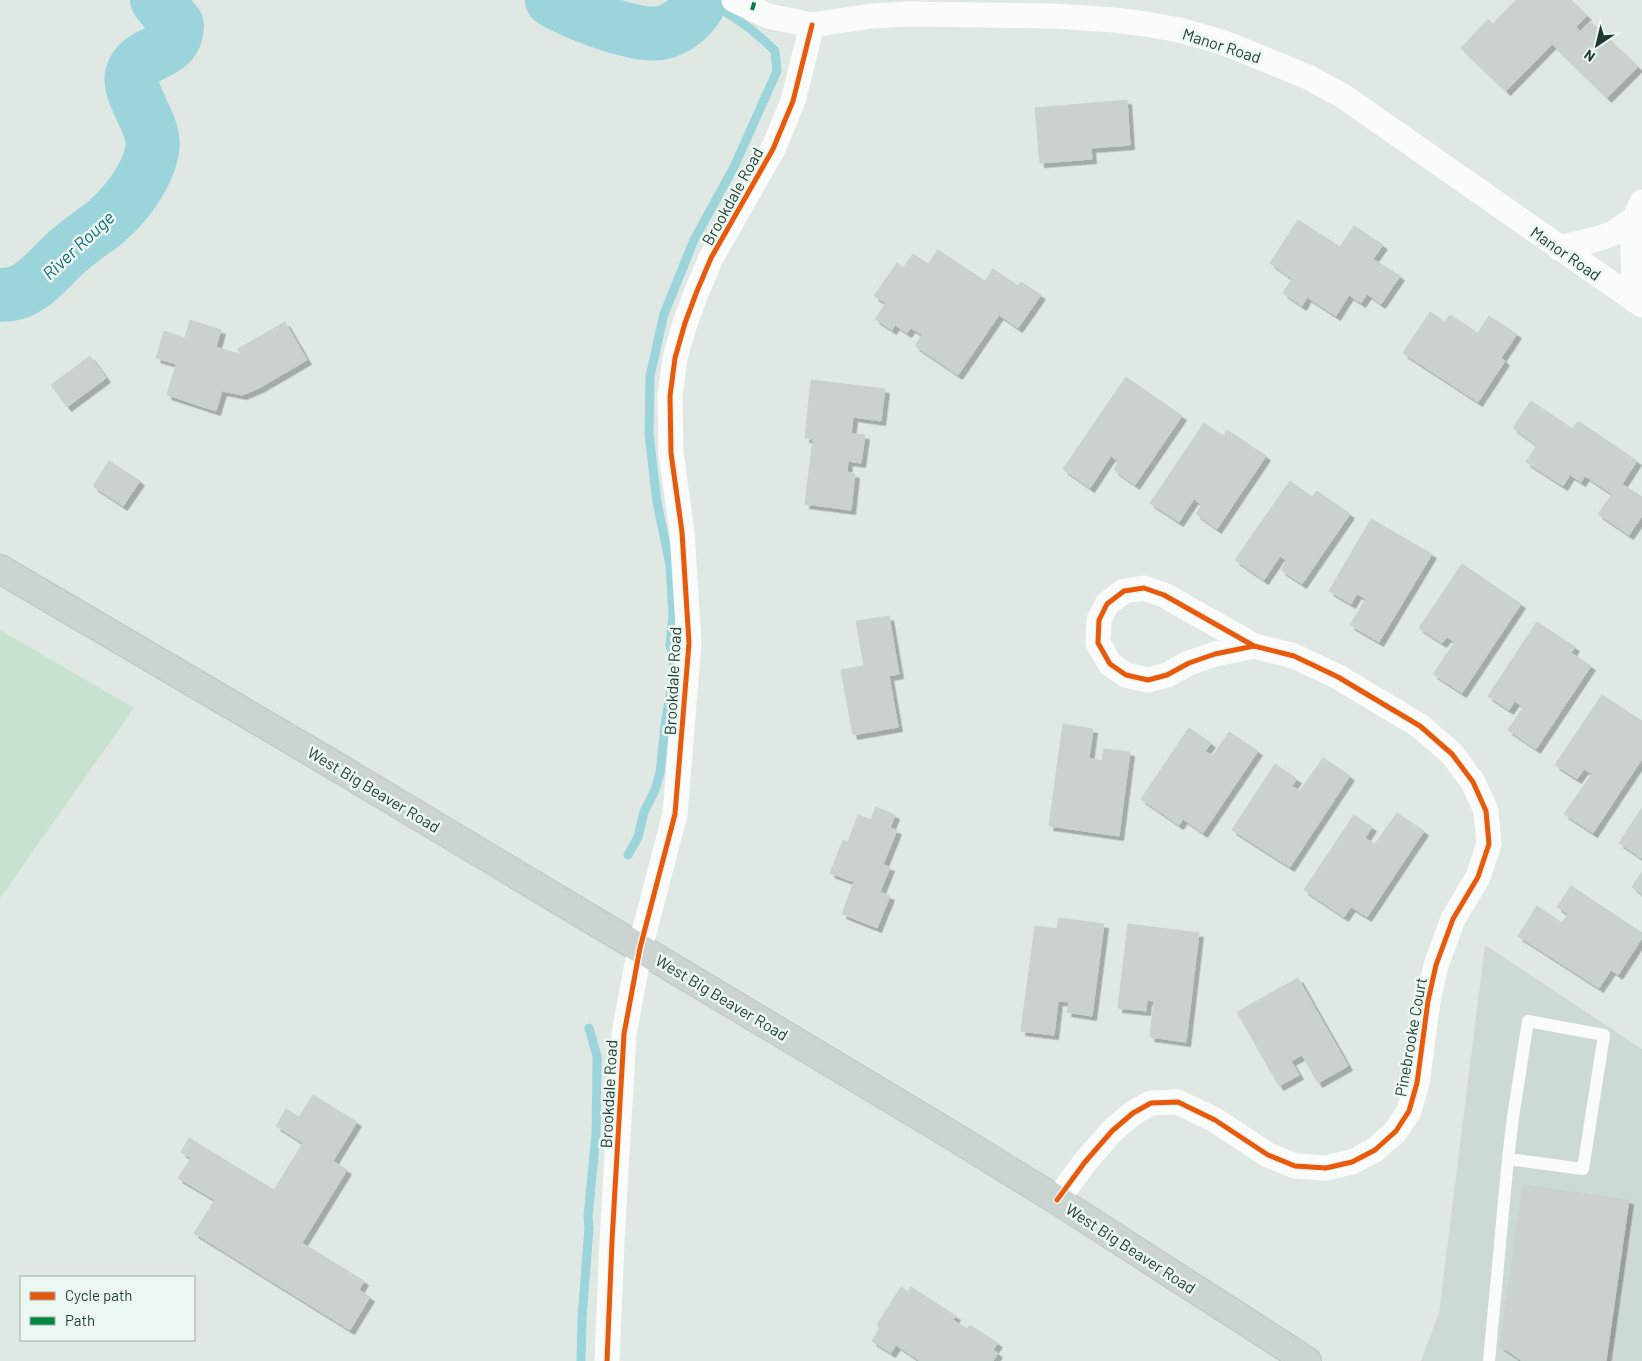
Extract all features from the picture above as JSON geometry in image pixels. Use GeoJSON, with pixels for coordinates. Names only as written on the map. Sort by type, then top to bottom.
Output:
{"type":"FeatureCollection","features":[{"type":"Feature","properties":{"kind":"main road","name":"West Big Beaver Road"},"geometry":{"type":"LineString","coordinates":[[0,568],[322,758],[948,1133],[1057,1200],[1307,1361]]}},
{"type":"Feature","properties":{"kind":"street","name":"Manor Road"},"geometry":{"type":"LineString","coordinates":[[734,0],[768,16],[812,25],[871,16],[909,14],[1054,16],[1146,24],[1180,30],[1222,42],[1308,77],[1343,96],[1638,302]]}},
{"type":"Feature","properties":{"kind":"street","name":"Brookdale Road"},"geometry":{"type":"LineString","coordinates":[[607,1361],[624,1034],[640,948],[675,814],[689,643],[682,532],[671,453],[670,396],[675,358],[685,323],[711,258],[773,149],[793,101],[812,25]]}},
{"type":"Feature","properties":{"kind":"street"},"geometry":{"type":"LineString","coordinates":[[1559,248],[1597,239],[1614,232],[1639,210]]}},
{"type":"Feature","properties":{"kind":"street"},"geometry":{"type":"LineString","coordinates":[[1638,302],[1633,248],[1639,210]]}},
{"type":"Feature","properties":{"kind":"street","name":"Pinebrooke Court"},"geometry":{"type":"LineString","coordinates":[[1057,1200],[1085,1162],[1112,1131],[1133,1113],[1151,1103],[1178,1102],[1216,1120],[1268,1154],[1295,1166],[1326,1168],[1352,1162],[1375,1150],[1396,1131],[1409,1111],[1417,1083],[1428,1001],[1436,965],[1453,919],[1478,877],[1489,844],[1486,811],[1473,782],[1452,754],[1420,726],[1338,677],[1294,656],[1254,646],[1164,595],[1144,588],[1124,590],[1107,604],[1098,620],[1098,642],[1110,664],[1126,675],[1148,680],[1167,675],[1189,663],[1215,654],[1254,646]]}},
{"type":"Feature","properties":{"kind":"lane"},"geometry":{"type":"LineString","coordinates":[[1490,1361],[1508,1159],[1528,1021],[1604,1035],[1583,1169],[1508,1159]]}},
{"type":"Feature","properties":{"kind":"shaded area"},"geometry":{"type":"Polygon","coordinates":[[[1485,945],[1642,1049],[1642,1361],[1421,1361],[1439,1313],[1485,945]]]}},
{"type":"Feature","properties":{"kind":"green space"},"geometry":{"type":"Polygon","coordinates":[[[0,630],[134,708],[0,898],[0,630]]]}},
{"type":"Feature","properties":{"kind":"building"},"geometry":{"type":"Polygon","coordinates":[[[1516,0],[1571,0],[1587,16],[1576,27],[1580,32],[1590,21],[1638,67],[1607,98],[1552,44],[1506,91],[1461,48],[1488,19],[1493,24],[1516,0]]]}},
{"type":"Feature","properties":{"kind":"building"},"geometry":{"type":"Polygon","coordinates":[[[1127,100],[1130,145],[1091,148],[1092,159],[1040,163],[1035,108],[1127,100]]]}},
{"type":"Feature","properties":{"kind":"building"},"geometry":{"type":"Polygon","coordinates":[[[1298,220],[1340,247],[1354,226],[1383,245],[1373,259],[1400,276],[1381,304],[1367,294],[1361,303],[1349,295],[1336,316],[1307,297],[1302,306],[1283,293],[1292,279],[1270,263],[1298,220]]]}},
{"type":"Feature","properties":{"kind":"building"},"geometry":{"type":"Polygon","coordinates":[[[938,250],[985,281],[993,269],[1018,286],[1021,282],[1041,295],[1018,328],[999,315],[958,375],[915,346],[922,335],[911,328],[907,333],[895,325],[892,330],[875,319],[886,303],[874,296],[897,263],[903,268],[913,254],[928,264],[938,250]]]}},
{"type":"Feature","properties":{"kind":"building"},"geometry":{"type":"Polygon","coordinates":[[[1430,312],[1445,322],[1450,315],[1478,333],[1489,316],[1517,334],[1501,358],[1505,361],[1478,402],[1403,353],[1430,312]]]}},
{"type":"Feature","properties":{"kind":"building"},"geometry":{"type":"Polygon","coordinates":[[[190,320],[221,330],[216,347],[241,355],[238,349],[285,322],[307,360],[259,388],[242,395],[222,391],[216,411],[167,395],[176,364],[156,358],[164,331],[185,338],[190,320]]]}},
{"type":"Feature","properties":{"kind":"building"},"geometry":{"type":"Polygon","coordinates":[[[90,356],[106,378],[67,407],[51,385],[90,356]]]}},
{"type":"Feature","properties":{"kind":"building"},"geometry":{"type":"Polygon","coordinates":[[[1126,377],[1182,416],[1135,485],[1114,470],[1119,462],[1111,456],[1090,488],[1063,469],[1126,377]]]}},
{"type":"Feature","properties":{"kind":"building"},"geometry":{"type":"Polygon","coordinates":[[[811,380],[885,389],[881,421],[853,417],[851,434],[865,435],[861,463],[848,461],[847,472],[855,474],[851,510],[805,504],[813,439],[805,438],[811,380]]]}},
{"type":"Feature","properties":{"kind":"building"},"geometry":{"type":"Polygon","coordinates":[[[1531,401],[1573,429],[1578,421],[1637,461],[1622,484],[1642,497],[1642,516],[1629,535],[1598,514],[1612,494],[1585,476],[1581,482],[1570,475],[1563,486],[1526,462],[1537,445],[1513,428],[1531,401]]]}},
{"type":"Feature","properties":{"kind":"building"},"geometry":{"type":"Polygon","coordinates":[[[1204,423],[1223,436],[1227,430],[1266,456],[1217,529],[1196,514],[1202,505],[1194,499],[1179,522],[1150,503],[1204,423]]]}},
{"type":"Feature","properties":{"kind":"building"},"geometry":{"type":"Polygon","coordinates":[[[109,461],[140,481],[123,506],[93,486],[109,461]]]}},
{"type":"Feature","properties":{"kind":"building"},"geometry":{"type":"Polygon","coordinates":[[[1290,481],[1312,497],[1317,491],[1350,514],[1302,584],[1281,570],[1287,561],[1280,556],[1264,580],[1235,560],[1290,481]]]}},
{"type":"Feature","properties":{"kind":"building"},"geometry":{"type":"Polygon","coordinates":[[[1371,519],[1432,554],[1379,642],[1350,625],[1366,599],[1357,594],[1351,604],[1329,591],[1371,519]]]}},
{"type":"Feature","properties":{"kind":"building"},"geometry":{"type":"Polygon","coordinates":[[[1462,564],[1521,604],[1462,693],[1433,674],[1455,642],[1447,637],[1442,643],[1419,628],[1462,564]]]}},
{"type":"Feature","properties":{"kind":"building"},"geometry":{"type":"Polygon","coordinates":[[[889,616],[899,674],[889,676],[898,727],[853,735],[841,670],[864,666],[856,621],[889,616]]]}},
{"type":"Feature","properties":{"kind":"building"},"geometry":{"type":"Polygon","coordinates":[[[1537,622],[1575,647],[1571,653],[1591,666],[1536,749],[1508,730],[1523,707],[1515,701],[1509,710],[1488,696],[1537,622]]]}},
{"type":"Feature","properties":{"kind":"building"},"geometry":{"type":"Polygon","coordinates":[[[1602,695],[1642,721],[1642,759],[1593,833],[1564,814],[1592,774],[1584,769],[1577,779],[1555,765],[1602,695]]]}},
{"type":"Feature","properties":{"kind":"building"},"geometry":{"type":"Polygon","coordinates":[[[1063,724],[1093,729],[1089,758],[1102,761],[1104,749],[1130,752],[1119,836],[1049,826],[1063,724]]]}},
{"type":"Feature","properties":{"kind":"building"},"geometry":{"type":"Polygon","coordinates":[[[1189,728],[1211,743],[1205,751],[1213,756],[1229,732],[1258,751],[1203,833],[1183,819],[1179,825],[1141,799],[1189,728]]]}},
{"type":"Feature","properties":{"kind":"building"},"geometry":{"type":"Polygon","coordinates":[[[1323,758],[1350,776],[1290,867],[1232,830],[1275,764],[1297,779],[1292,786],[1300,791],[1323,758]]]}},
{"type":"Feature","properties":{"kind":"building"},"geometry":{"type":"Polygon","coordinates":[[[876,807],[895,815],[890,828],[897,830],[883,865],[890,867],[880,892],[890,896],[877,928],[842,914],[854,882],[830,873],[843,840],[848,842],[858,815],[871,820],[876,807]]]}},
{"type":"Feature","properties":{"kind":"building"},"geometry":{"type":"Polygon","coordinates":[[[1642,808],[1642,856],[1641,858],[1619,843],[1642,808]]]}},
{"type":"Feature","properties":{"kind":"building"},"geometry":{"type":"Polygon","coordinates":[[[1397,813],[1424,831],[1367,917],[1351,907],[1344,917],[1304,890],[1354,815],[1372,827],[1365,838],[1375,844],[1397,813]]]}},
{"type":"Feature","properties":{"kind":"building"},"geometry":{"type":"Polygon","coordinates":[[[1642,872],[1642,894],[1632,887],[1642,872]]]}},
{"type":"Feature","properties":{"kind":"building"},"geometry":{"type":"Polygon","coordinates":[[[1571,886],[1642,933],[1642,938],[1618,975],[1611,970],[1599,988],[1518,936],[1537,906],[1562,923],[1568,914],[1557,907],[1571,886]]]}},
{"type":"Feature","properties":{"kind":"building"},"geometry":{"type":"Polygon","coordinates":[[[1059,918],[1104,924],[1092,1016],[1067,1012],[1069,1002],[1058,1001],[1054,1035],[1021,1031],[1035,926],[1057,929],[1059,918]]]}},
{"type":"Feature","properties":{"kind":"building"},"geometry":{"type":"Polygon","coordinates":[[[1128,924],[1199,933],[1186,1042],[1150,1037],[1154,1001],[1147,1000],[1146,1011],[1118,1008],[1128,924]]]}},
{"type":"Feature","properties":{"kind":"building"},"geometry":{"type":"Polygon","coordinates":[[[1298,978],[1348,1066],[1318,1083],[1302,1055],[1291,1061],[1299,1075],[1279,1086],[1237,1012],[1298,978]]]}},
{"type":"Feature","properties":{"kind":"building"},"geometry":{"type":"Polygon","coordinates":[[[313,1095],[357,1122],[333,1161],[347,1170],[302,1243],[364,1281],[359,1290],[370,1297],[350,1330],[194,1233],[215,1200],[178,1178],[191,1158],[181,1152],[189,1138],[274,1190],[303,1143],[276,1126],[286,1109],[299,1117],[313,1095]]]}},
{"type":"Feature","properties":{"kind":"building"},"geometry":{"type":"Polygon","coordinates":[[[1523,1185],[1629,1200],[1606,1361],[1522,1361],[1500,1346],[1523,1185]]]}},
{"type":"Feature","properties":{"kind":"building"},"geometry":{"type":"Polygon","coordinates":[[[901,1287],[908,1292],[911,1287],[956,1316],[953,1320],[967,1329],[970,1325],[998,1343],[993,1350],[998,1353],[993,1361],[920,1361],[896,1345],[891,1353],[872,1341],[880,1327],[877,1325],[901,1287]]]}},
{"type":"Feature","properties":{"kind":"waterway","name":"River Rouge"},"geometry":{"type":"LineString","coordinates":[[0,295],[21,291],[38,280],[60,258],[114,214],[129,198],[141,180],[149,161],[153,141],[131,80],[138,64],[171,42],[177,25],[157,0]]}},
{"type":"Feature","properties":{"kind":"waterway","name":"River Rouge"},"geometry":{"type":"LineString","coordinates":[[552,0],[605,23],[650,34],[668,31],[679,25],[690,16],[701,0]]}},
{"type":"Feature","properties":{"kind":"waterway"},"geometry":{"type":"LineString","coordinates":[[628,855],[638,837],[644,812],[655,790],[660,773],[665,725],[674,672],[670,645],[673,616],[670,565],[657,502],[649,434],[650,376],[664,314],[694,240],[734,167],[777,71],[775,51],[767,43],[731,15],[701,0]]}},
{"type":"Feature","properties":{"kind":"waterway"},"geometry":{"type":"LineString","coordinates":[[581,1361],[582,1318],[589,1228],[588,1217],[596,1134],[597,1056],[589,1028]]}},
{"type":"Feature","properties":{"kind":"marked path"},"geometry":{"type":"LineString","coordinates":[[752,10],[755,0]]}},
{"type":"Feature","properties":{"kind":"cycle path"},"geometry":{"type":"LineString","coordinates":[[607,1361],[624,1034],[640,948],[675,814],[689,643],[682,532],[671,453],[670,396],[675,358],[685,323],[711,258],[773,149],[793,101],[812,25]]}},
{"type":"Feature","properties":{"kind":"cycle path"},"geometry":{"type":"LineString","coordinates":[[1057,1200],[1085,1162],[1112,1131],[1133,1113],[1151,1103],[1178,1102],[1215,1120],[1268,1155],[1295,1166],[1326,1168],[1352,1162],[1375,1150],[1396,1131],[1409,1111],[1417,1083],[1428,1001],[1436,965],[1453,919],[1478,877],[1489,844],[1486,811],[1473,782],[1452,754],[1420,726],[1338,677],[1294,656],[1254,646],[1164,595],[1144,588],[1124,591],[1107,604],[1099,620],[1098,643],[1110,664],[1126,675],[1148,680],[1167,675],[1189,663],[1215,654],[1254,646]]}}]}
